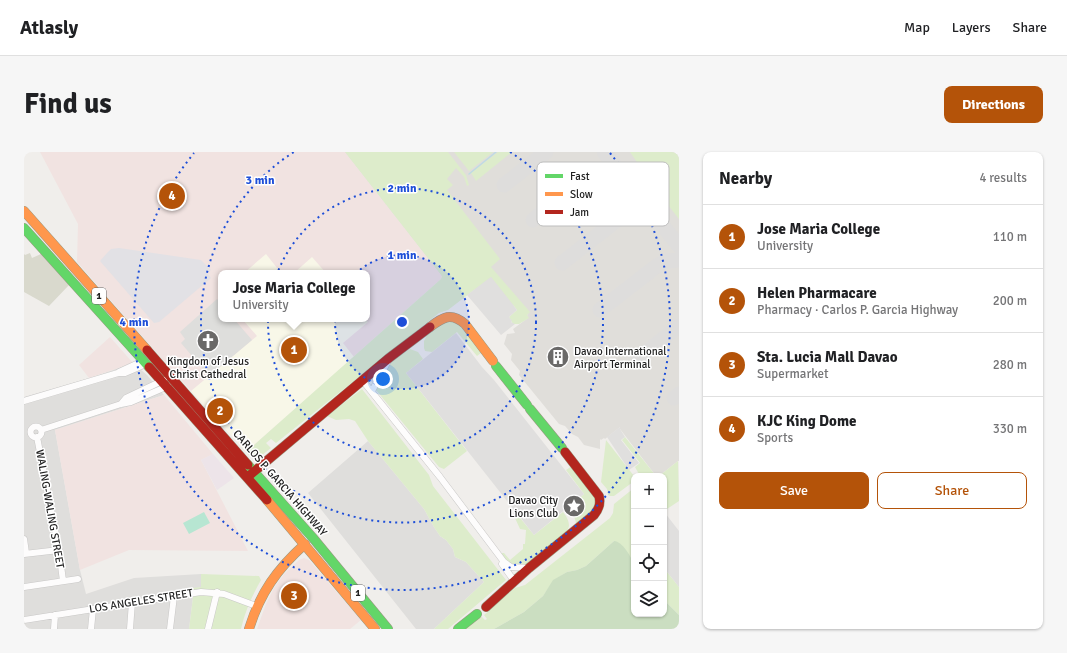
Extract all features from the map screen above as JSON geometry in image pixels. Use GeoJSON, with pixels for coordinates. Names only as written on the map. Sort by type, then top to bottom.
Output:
{"type":"FeatureCollection","features":[{"type":"Feature","properties":{"kind":"main road","name":"CARLOS P. GARCIA HIGHWAY"},"geometry":{"type":"LineString","coordinates":[[24,212],[171,378],[375,629]]}},
{"type":"Feature","properties":{"kind":"main road","name":"CARLOS P. GARCIA HIGHWAY"},"geometry":{"type":"LineString","coordinates":[[24,228],[164,384],[313,538],[388,629]]}},
{"type":"Feature","properties":{"kind":"main road"},"geometry":{"type":"LineString","coordinates":[[251,475],[389,358],[437,321],[449,317],[458,318],[462,321],[599,496],[601,502],[600,507],[594,515],[486,606]]}},
{"type":"Feature","properties":{"kind":"main road"},"geometry":{"type":"LineString","coordinates":[[249,629],[256,606],[277,571],[305,544]]}},
{"type":"Feature","properties":{"kind":"main road"},"geometry":{"type":"LineString","coordinates":[[458,629],[477,614]]}},
{"type":"Feature","properties":{"kind":"street"},"geometry":{"type":"LineString","coordinates":[[372,391],[389,358]]}},
{"type":"Feature","properties":{"kind":"street"},"geometry":{"type":"LineString","coordinates":[[24,401],[118,373],[124,369],[144,362]]}},
{"type":"Feature","properties":{"kind":"street"},"geometry":{"type":"LineString","coordinates":[[41,430],[121,404],[126,398],[164,384],[171,378]]}},
{"type":"Feature","properties":{"kind":"street"},"geometry":{"type":"LineString","coordinates":[[363,381],[508,566],[515,568],[530,568]]}},
{"type":"Feature","properties":{"kind":"street"},"geometry":{"type":"LineString","coordinates":[[36,426],[41,430],[41,434],[37,437],[27,433],[36,426]]}},
{"type":"Feature","properties":{"kind":"street","name":"WALING-WALING STREET"},"geometry":{"type":"LineString","coordinates":[[37,437],[59,550],[63,581]]}},
{"type":"Feature","properties":{"kind":"street"},"geometry":{"type":"LineString","coordinates":[[442,480],[440,483],[441,486],[515,582]]}},
{"type":"Feature","properties":{"kind":"street"},"geometry":{"type":"LineString","coordinates":[[24,539],[25,554],[59,550]]}},
{"type":"Feature","properties":{"kind":"street"},"geometry":{"type":"LineString","coordinates":[[24,587],[78,579]]}},
{"type":"Feature","properties":{"kind":"street","name":"LOS ANGELES STREET"},"geometry":{"type":"LineString","coordinates":[[24,620],[201,592],[217,592],[230,595],[256,606]]}},
{"type":"Feature","properties":{"kind":"street"},"geometry":{"type":"LineString","coordinates":[[208,629],[217,592]]}},
{"type":"Feature","properties":{"kind":"street"},"geometry":{"type":"LineString","coordinates":[[170,629],[174,596]]}},
{"type":"Feature","properties":{"kind":"street"},"geometry":{"type":"LineString","coordinates":[[130,629],[132,602]]}},
{"type":"Feature","properties":{"kind":"street"},"geometry":{"type":"LineString","coordinates":[[91,629],[93,609]]}},
{"type":"Feature","properties":{"kind":"street"},"geometry":{"type":"LineString","coordinates":[[54,629],[55,615]]}},
{"type":"Feature","properties":{"kind":"shaded area"},"geometry":{"type":"Polygon","coordinates":[[[40,152],[345,152],[442,276],[441,279],[246,452],[77,262],[78,224],[40,152]]]}},
{"type":"Feature","properties":{"kind":"shaded area"},"geometry":{"type":"Polygon","coordinates":[[[345,152],[679,152],[679,461],[663,473],[654,473],[620,427],[605,439],[600,439],[600,449],[584,445],[578,437],[572,434],[565,426],[559,424],[519,375],[520,371],[511,360],[512,354],[504,344],[507,334],[515,333],[513,329],[528,318],[527,315],[529,312],[442,276],[345,152]]]}},
{"type":"Feature","properties":{"kind":"shaded area"},"geometry":{"type":"Polygon","coordinates":[[[119,248],[201,260],[211,270],[207,273],[211,278],[159,322],[154,323],[100,261],[111,249],[119,248]]]}},
{"type":"Feature","properties":{"kind":"shaded area"},"geometry":{"type":"Polygon","coordinates":[[[30,253],[32,258],[41,254],[69,285],[49,306],[24,292],[24,254],[30,253]]]}},
{"type":"Feature","properties":{"kind":"shaded area"},"geometry":{"type":"Polygon","coordinates":[[[266,254],[279,270],[247,270],[266,254]]]}},
{"type":"Feature","properties":{"kind":"shaded area"},"geometry":{"type":"Polygon","coordinates":[[[312,257],[323,270],[297,270],[312,257]]]}},
{"type":"Feature","properties":{"kind":"shaded area"},"geometry":{"type":"Polygon","coordinates":[[[491,277],[517,310],[509,317],[512,321],[511,322],[515,324],[501,335],[467,295],[491,277]]]}},
{"type":"Feature","properties":{"kind":"shaded area"},"geometry":{"type":"Polygon","coordinates":[[[217,299],[218,322],[237,322],[252,340],[209,376],[181,343],[185,339],[180,332],[217,299]]]}},
{"type":"Feature","properties":{"kind":"shaded area"},"geometry":{"type":"Polygon","coordinates":[[[245,322],[368,322],[343,343],[354,357],[246,452],[191,391],[257,336],[245,322]]]}},
{"type":"Feature","properties":{"kind":"shaded area"},"geometry":{"type":"Polygon","coordinates":[[[456,333],[584,494],[534,535],[406,373],[456,333]]]}},
{"type":"Feature","properties":{"kind":"shaded area"},"geometry":{"type":"Polygon","coordinates":[[[110,337],[133,363],[89,378],[79,365],[110,337]]]}},
{"type":"Feature","properties":{"kind":"shaded area"},"geometry":{"type":"Polygon","coordinates":[[[133,363],[147,375],[164,395],[55,430],[80,570],[86,594],[134,578],[201,574],[201,587],[192,589],[193,597],[189,629],[24,629],[24,397],[89,378],[133,363]]]}},
{"type":"Feature","properties":{"kind":"shaded area"},"geometry":{"type":"Polygon","coordinates":[[[164,395],[213,454],[201,460],[248,551],[129,550],[80,570],[55,430],[164,395]]]}},
{"type":"Feature","properties":{"kind":"shaded area"},"geometry":{"type":"Polygon","coordinates":[[[620,427],[625,437],[621,440],[639,463],[629,470],[607,437],[620,427]]]}},
{"type":"Feature","properties":{"kind":"shaded area"},"geometry":{"type":"Polygon","coordinates":[[[368,441],[424,509],[440,536],[446,540],[453,549],[455,557],[466,562],[484,582],[434,629],[416,629],[308,493],[368,441]]]}},
{"type":"Feature","properties":{"kind":"shaded area"},"geometry":{"type":"Polygon","coordinates":[[[213,454],[234,478],[217,490],[201,460],[213,454]]]}},
{"type":"Feature","properties":{"kind":"shaded area"},"geometry":{"type":"Polygon","coordinates":[[[667,516],[679,531],[679,587],[667,572],[667,516]]]}},
{"type":"Feature","properties":{"kind":"shaded area"},"geometry":{"type":"Polygon","coordinates":[[[304,558],[309,560],[361,620],[350,629],[257,629],[266,604],[274,588],[284,574],[299,560],[304,558]]]}},
{"type":"Feature","properties":{"kind":"green space"},"geometry":{"type":"Polygon","coordinates":[[[345,152],[448,152],[466,175],[469,185],[467,186],[464,177],[456,168],[447,179],[453,185],[447,190],[500,259],[491,267],[530,312],[527,315],[529,318],[519,324],[513,324],[509,317],[517,310],[491,277],[448,310],[439,313],[276,443],[271,439],[266,443],[271,448],[261,456],[251,457],[246,452],[441,279],[442,276],[345,152]]]}},
{"type":"Feature","properties":{"kind":"green space"},"geometry":{"type":"Polygon","coordinates":[[[454,152],[493,152],[469,171],[454,152]]]}},
{"type":"Feature","properties":{"kind":"green space"},"geometry":{"type":"Polygon","coordinates":[[[498,152],[512,152],[476,181],[471,173],[498,152]]]}},
{"type":"Feature","properties":{"kind":"green space"},"geometry":{"type":"Polygon","coordinates":[[[630,152],[679,152],[679,219],[669,206],[669,162],[637,162],[630,152]]]}},
{"type":"Feature","properties":{"kind":"green space"},"geometry":{"type":"Polygon","coordinates":[[[453,320],[462,327],[481,353],[477,356],[457,332],[432,352],[425,351],[424,341],[427,335],[443,321],[453,320]]]}},
{"type":"Feature","properties":{"kind":"green space"},"geometry":{"type":"Polygon","coordinates":[[[410,349],[418,352],[423,359],[406,373],[467,451],[444,469],[439,467],[376,390],[389,363],[410,349]]]}},
{"type":"Feature","properties":{"kind":"green space"},"geometry":{"type":"Polygon","coordinates":[[[362,389],[429,475],[433,486],[506,580],[448,629],[434,629],[484,582],[466,562],[455,557],[453,549],[446,540],[440,536],[424,509],[368,441],[355,421],[349,419],[336,420],[327,416],[362,389]]]}},
{"type":"Feature","properties":{"kind":"green space"},"geometry":{"type":"Polygon","coordinates":[[[625,437],[654,473],[638,473],[635,467],[640,463],[622,440],[625,437]]]}},
{"type":"Feature","properties":{"kind":"green space"},"geometry":{"type":"Polygon","coordinates":[[[606,440],[632,473],[631,483],[614,496],[610,496],[608,495],[607,489],[601,482],[606,440]]]}},
{"type":"Feature","properties":{"kind":"green space"},"geometry":{"type":"Polygon","coordinates":[[[678,461],[679,501],[667,509],[667,473],[663,473],[678,461]]]}},
{"type":"Feature","properties":{"kind":"green space"},"geometry":{"type":"Polygon","coordinates":[[[572,466],[589,486],[595,497],[596,503],[594,511],[577,526],[569,507],[584,494],[566,470],[572,466]]]}},
{"type":"Feature","properties":{"kind":"green space"},"geometry":{"type":"Polygon","coordinates":[[[631,490],[631,560],[614,541],[586,566],[567,572],[554,580],[543,596],[524,612],[494,629],[463,629],[480,616],[485,620],[487,619],[484,615],[489,611],[488,610],[515,588],[525,585],[610,518],[613,513],[614,504],[631,490]]]}},
{"type":"Feature","properties":{"kind":"green space"},"geometry":{"type":"Polygon","coordinates":[[[204,512],[210,523],[189,534],[183,523],[204,512]]]}},
{"type":"Feature","properties":{"kind":"green space"},"geometry":{"type":"Polygon","coordinates":[[[563,512],[569,526],[567,530],[551,546],[528,564],[524,566],[509,564],[500,553],[504,553],[510,560],[523,549],[523,544],[525,544],[526,530],[520,529],[515,518],[516,513],[534,535],[563,512]]]}},
{"type":"Feature","properties":{"kind":"green space"},"geometry":{"type":"Polygon","coordinates":[[[614,541],[620,544],[624,547],[631,559],[631,617],[667,617],[667,603],[679,615],[679,629],[494,629],[524,612],[543,596],[553,580],[567,572],[586,566],[614,541]]]}},
{"type":"Feature","properties":{"kind":"green space"},"geometry":{"type":"Polygon","coordinates":[[[667,572],[679,587],[679,615],[667,603],[667,572]]]}},
{"type":"Feature","properties":{"kind":"green space"},"geometry":{"type":"Polygon","coordinates":[[[201,574],[259,576],[261,580],[249,604],[241,629],[189,629],[193,597],[192,588],[201,587],[201,574]]]}},
{"type":"Feature","properties":{"kind":"waterway"},"geometry":{"type":"LineString","coordinates":[[469,174],[496,152]]}},
{"type":"Feature","properties":{"kind":"taxiway"},"geometry":{"type":"LineString","coordinates":[[504,185],[546,152]]}},
{"type":"Feature","properties":{"kind":"taxiway"},"geometry":{"type":"LineString","coordinates":[[604,152],[612,162]]}},
{"type":"Feature","properties":{"kind":"taxiway"},"geometry":{"type":"LineString","coordinates":[[533,220],[537,217]]}},
{"type":"Feature","properties":{"kind":"taxiway"},"geometry":{"type":"LineString","coordinates":[[562,263],[609,226]]}},
{"type":"Feature","properties":{"kind":"taxiway"},"geometry":{"type":"LineString","coordinates":[[663,226],[679,246]]}},
{"type":"Feature","properties":{"kind":"taxiway"},"geometry":{"type":"LineString","coordinates":[[600,310],[658,265],[667,261],[679,260]]}},
{"type":"Feature","properties":{"kind":"taxiway"},"geometry":{"type":"LineString","coordinates":[[639,358],[679,326]]}},
{"type":"Feature","properties":{"kind":"taxiway"},"geometry":{"type":"LineString","coordinates":[[674,398],[679,394]]}},
{"type":"Feature","properties":{"kind":"traffic: fast"},"geometry":{"type":"LineString","coordinates":[[24,228],[149,367]]}},
{"type":"Feature","properties":{"kind":"traffic: fast"},"geometry":{"type":"LineString","coordinates":[[496,366],[527,405]]}},
{"type":"Feature","properties":{"kind":"traffic: fast"},"geometry":{"type":"LineString","coordinates":[[530,409],[562,448]]}},
{"type":"Feature","properties":{"kind":"traffic: fast"},"geometry":{"type":"LineString","coordinates":[[248,465],[313,538],[388,629]]}},
{"type":"Feature","properties":{"kind":"traffic: fast"},"geometry":{"type":"LineString","coordinates":[[458,629],[477,614]]}},
{"type":"Feature","properties":{"kind":"traffic: slow"},"geometry":{"type":"LineString","coordinates":[[24,211],[147,350]]}},
{"type":"Feature","properties":{"kind":"traffic: slow"},"geometry":{"type":"LineString","coordinates":[[430,327],[447,317],[460,320],[465,324],[493,361]]}},
{"type":"Feature","properties":{"kind":"traffic: slow"},"geometry":{"type":"LineString","coordinates":[[267,500],[375,629]]}},
{"type":"Feature","properties":{"kind":"traffic: slow"},"geometry":{"type":"LineString","coordinates":[[249,629],[258,604],[271,582],[286,563],[305,544]]}},
{"type":"Feature","properties":{"kind":"traffic: jam"},"geometry":{"type":"LineString","coordinates":[[250,475],[389,358],[430,327]]}},
{"type":"Feature","properties":{"kind":"traffic: jam"},"geometry":{"type":"LineString","coordinates":[[147,350],[248,465]]}},
{"type":"Feature","properties":{"kind":"traffic: jam"},"geometry":{"type":"LineString","coordinates":[[149,367],[267,500]]}},
{"type":"Feature","properties":{"kind":"traffic: jam"},"geometry":{"type":"LineString","coordinates":[[486,607],[529,568],[594,515],[598,508],[600,504],[599,496],[565,452]]}},
{"type":"Feature","properties":{"kind":"place","name":"KJC King Dome"},"geometry":{"type":"Point","coordinates":[172,196]}},
{"type":"Feature","properties":{"kind":"place","name":"Kingdom of Jesus Christ Cathedral"},"geometry":{"type":"Point","coordinates":[208,341]}},
{"type":"Feature","properties":{"kind":"place","name":"Jose Maria College"},"geometry":{"type":"Point","coordinates":[294,350]}},
{"type":"Feature","properties":{"kind":"place","name":"Davao International Airport Terminal"},"geometry":{"type":"Point","coordinates":[558,357]}},
{"type":"Feature","properties":{"kind":"place","name":"Helen Pharmacare"},"geometry":{"type":"Point","coordinates":[220,411]}},
{"type":"Feature","properties":{"kind":"place","name":"Davao City Lions Club"},"geometry":{"type":"Point","coordinates":[574,506]}},
{"type":"Feature","properties":{"kind":"place","name":"Sta. Lucia Mall Davao"},"geometry":{"type":"Point","coordinates":[294,596]}}]}
